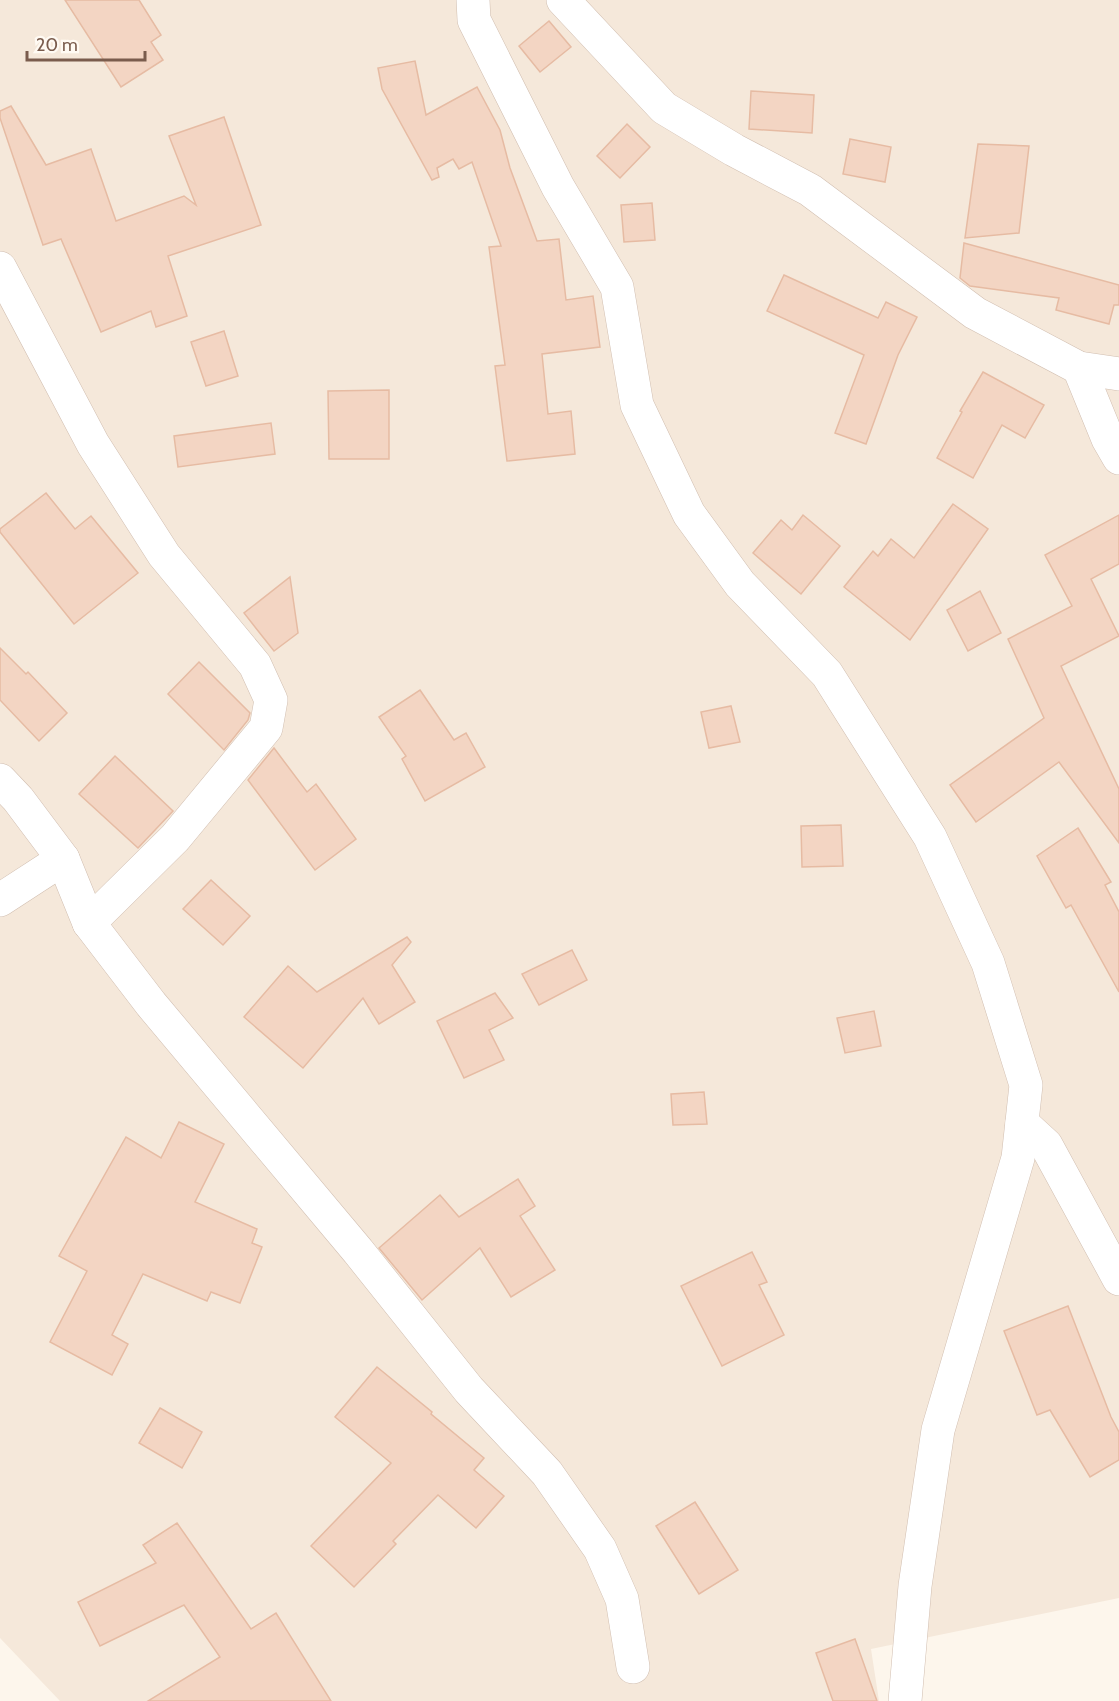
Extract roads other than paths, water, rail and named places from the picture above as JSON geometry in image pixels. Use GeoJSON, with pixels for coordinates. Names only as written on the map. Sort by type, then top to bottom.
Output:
{"type":"FeatureCollection","features":[{"type":"Feature","properties":{"kind":"street"},"geometry":{"type":"LineString","coordinates":[[473,0],[474,20],[553,176],[617,287],[637,405],[688,514],[740,584],[827,674],[930,837],[988,963],[1026,1086],[1018,1158],[938,1430],[915,1586],[905,1701]]}},
{"type":"Feature","properties":{"kind":"street"},"geometry":{"type":"LineString","coordinates":[[563,0],[664,108],[734,150],[810,190],[975,314],[1079,368],[1119,374]]}},
{"type":"Feature","properties":{"kind":"street"},"geometry":{"type":"LineString","coordinates":[[0,268],[93,444],[164,555],[255,665],[271,700],[266,728],[175,838],[89,923]]}},
{"type":"Feature","properties":{"kind":"street"},"geometry":{"type":"LineString","coordinates":[[1079,368],[1108,439],[1119,458]]}},
{"type":"Feature","properties":{"kind":"street"},"geometry":{"type":"LineString","coordinates":[[0,780],[18,799],[63,859],[89,923],[151,1004],[358,1251],[469,1390],[547,1473],[600,1549],[622,1599],[633,1667]]}},
{"type":"Feature","properties":{"kind":"street"},"geometry":{"type":"LineString","coordinates":[[0,900],[63,859]]}},
{"type":"Feature","properties":{"kind":"street"},"geometry":{"type":"LineString","coordinates":[[1022,1123],[1046,1145],[1119,1279]]}}]}
